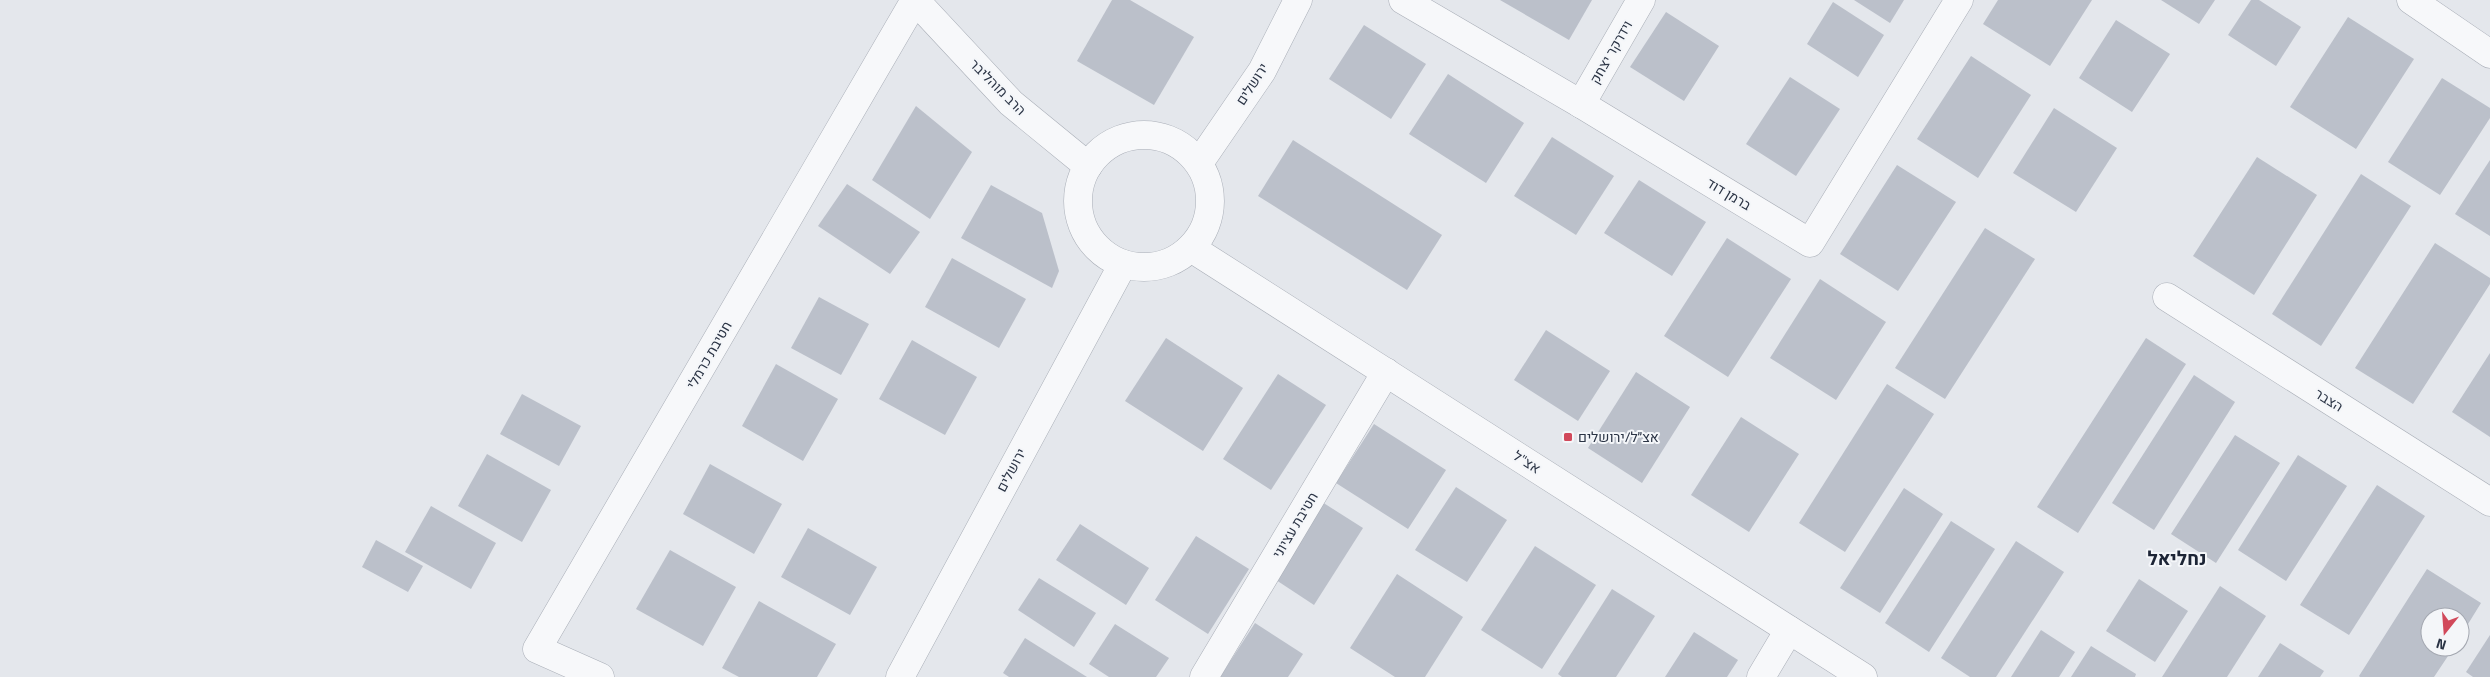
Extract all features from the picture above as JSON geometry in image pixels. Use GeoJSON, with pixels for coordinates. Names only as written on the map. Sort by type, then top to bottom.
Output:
{"type":"FeatureCollection","features":[{"type":"Feature","properties":{"kind":"street","name":"הרב מוהליבר"},"geometry":{"type":"LineString","coordinates":[[915,0],[1011,103],[1088,166]]}},
{"type":"Feature","properties":{"kind":"street","name":"חטיבת כרמלי"},"geometry":{"type":"LineString","coordinates":[[600,677],[537,649],[915,0]]}},
{"type":"Feature","properties":{"kind":"street","name":"ירושלים"},"geometry":{"type":"LineString","coordinates":[[1199,163],[1262,71],[1298,0]]}},
{"type":"Feature","properties":{"kind":"street","name":"ברמן דוד"},"geometry":{"type":"LineString","coordinates":[[1403,0],[1581,104],[1810,243],[1959,0]]}},
{"type":"Feature","properties":{"kind":"street","name":"וידרקר יצחק"},"geometry":{"type":"LineString","coordinates":[[1581,104],[1641,0]]}},
{"type":"Feature","properties":{"kind":"street"},"geometry":{"type":"LineString","coordinates":[[2411,0],[2490,54]]}},
{"type":"Feature","properties":{"kind":"street"},"geometry":{"type":"LineString","coordinates":[[1143,135],[1164,138],[1184,148],[1199,163],[1208,184],[1210,207],[1205,229],[1191,248],[1159,266],[1141,267],[1123,264],[1105,254],[1091,240],[1082,223],[1078,204],[1080,184],[1088,166],[1102,150],[1121,139],[1143,135]]}},
{"type":"Feature","properties":{"kind":"street","name":"אצ\"ל"},"geometry":{"type":"LineString","coordinates":[[1191,248],[1863,677]]}},
{"type":"Feature","properties":{"kind":"street","name":"ירושלים"},"geometry":{"type":"LineString","coordinates":[[900,677],[1123,264]]}},
{"type":"Feature","properties":{"kind":"street","name":"הצבר"},"geometry":{"type":"LineString","coordinates":[[2167,297],[2490,502]]}},
{"type":"Feature","properties":{"kind":"street","name":"חטיבת עציוני"},"geometry":{"type":"LineString","coordinates":[[1204,677],[1386,372]]}},
{"type":"Feature","properties":{"kind":"street"},"geometry":{"type":"LineString","coordinates":[[1761,677],[1789,630]]}},
{"type":"Feature","properties":{"kind":"building"},"geometry":{"type":"Polygon","coordinates":[[[1112,0],[1130,0],[1194,37],[1154,105],[1077,61],[1112,0]]]}},
{"type":"Feature","properties":{"kind":"building"},"geometry":{"type":"Polygon","coordinates":[[[1500,0],[1592,0],[1569,40],[1500,0]]]}},
{"type":"Feature","properties":{"kind":"building"},"geometry":{"type":"Polygon","coordinates":[[[1854,0],[1904,0],[1890,23],[1854,0]]]}},
{"type":"Feature","properties":{"kind":"building"},"geometry":{"type":"Polygon","coordinates":[[[1998,0],[2092,0],[2050,66],[1983,24],[1998,0]]]}},
{"type":"Feature","properties":{"kind":"building"},"geometry":{"type":"Polygon","coordinates":[[[2161,0],[2215,0],[2199,24],[2161,0]]]}},
{"type":"Feature","properties":{"kind":"building"},"geometry":{"type":"Polygon","coordinates":[[[2251,0],[2259,0],[2301,27],[2276,66],[2228,35],[2251,0]]]}},
{"type":"Feature","properties":{"kind":"building"},"geometry":{"type":"Polygon","coordinates":[[[1833,2],[1884,35],[1858,77],[1807,44],[1833,2]]]}},
{"type":"Feature","properties":{"kind":"building"},"geometry":{"type":"Polygon","coordinates":[[[1666,12],[1719,46],[1684,101],[1630,67],[1666,12]]]}},
{"type":"Feature","properties":{"kind":"building"},"geometry":{"type":"Polygon","coordinates":[[[2348,17],[2414,59],[2356,149],[2290,107],[2348,17]]]}},
{"type":"Feature","properties":{"kind":"building"},"geometry":{"type":"Polygon","coordinates":[[[2116,20],[2170,54],[2132,112],[2079,78],[2116,20]]]}},
{"type":"Feature","properties":{"kind":"building"},"geometry":{"type":"Polygon","coordinates":[[[1364,25],[1426,64],[1391,119],[1329,79],[1364,25]]]}},
{"type":"Feature","properties":{"kind":"building"},"geometry":{"type":"Polygon","coordinates":[[[1971,56],[2031,95],[1978,178],[1917,139],[1971,56]]]}},
{"type":"Feature","properties":{"kind":"building"},"geometry":{"type":"Polygon","coordinates":[[[1448,74],[1524,123],[1486,183],[1409,134],[1448,74]]]}},
{"type":"Feature","properties":{"kind":"building"},"geometry":{"type":"Polygon","coordinates":[[[1790,77],[1840,109],[1796,176],[1746,144],[1790,77]]]}},
{"type":"Feature","properties":{"kind":"building"},"geometry":{"type":"Polygon","coordinates":[[[2442,78],[2490,108],[2490,118],[2440,195],[2388,162],[2442,78]]]}},
{"type":"Feature","properties":{"kind":"building"},"geometry":{"type":"Polygon","coordinates":[[[916,106],[972,152],[930,219],[872,180],[916,106]]]}},
{"type":"Feature","properties":{"kind":"building"},"geometry":{"type":"Polygon","coordinates":[[[2054,108],[2117,148],[2076,212],[2013,173],[2054,108]]]}},
{"type":"Feature","properties":{"kind":"building"},"geometry":{"type":"Polygon","coordinates":[[[1552,137],[1614,176],[1576,235],[1514,196],[1552,137]]]}},
{"type":"Feature","properties":{"kind":"building"},"geometry":{"type":"Polygon","coordinates":[[[1293,140],[1442,235],[1407,290],[1258,196],[1293,140]]]}},
{"type":"Feature","properties":{"kind":"building"},"geometry":{"type":"Polygon","coordinates":[[[2257,157],[2317,195],[2254,295],[2193,256],[2257,157]]]}},
{"type":"Feature","properties":{"kind":"building"},"geometry":{"type":"Polygon","coordinates":[[[2490,160],[2490,236],[2455,214],[2490,160]]]}},
{"type":"Feature","properties":{"kind":"building"},"geometry":{"type":"Polygon","coordinates":[[[1897,165],[1956,202],[1898,291],[1840,254],[1897,165]]]}},
{"type":"Feature","properties":{"kind":"building"},"geometry":{"type":"Polygon","coordinates":[[[2361,174],[2411,206],[2321,346],[2272,314],[2361,174]]]}},
{"type":"Feature","properties":{"kind":"building"},"geometry":{"type":"Polygon","coordinates":[[[1639,180],[1706,222],[1672,276],[1604,233],[1639,180]]]}},
{"type":"Feature","properties":{"kind":"building"},"geometry":{"type":"Polygon","coordinates":[[[847,184],[920,232],[890,274],[818,226],[847,184]]]}},
{"type":"Feature","properties":{"kind":"building"},"geometry":{"type":"Polygon","coordinates":[[[991,185],[1042,213],[1059,271],[1052,288],[961,238],[991,185]]]}},
{"type":"Feature","properties":{"kind":"building"},"geometry":{"type":"Polygon","coordinates":[[[1985,228],[2035,259],[1945,399],[1895,368],[1985,228]]]}},
{"type":"Feature","properties":{"kind":"building"},"geometry":{"type":"Polygon","coordinates":[[[1727,238],[1791,279],[1728,377],[1664,336],[1727,238]]]}},
{"type":"Feature","properties":{"kind":"building"},"geometry":{"type":"Polygon","coordinates":[[[2435,243],[2490,278],[2490,284],[2413,404],[2355,368],[2435,243]]]}},
{"type":"Feature","properties":{"kind":"building"},"geometry":{"type":"Polygon","coordinates":[[[952,258],[1026,299],[999,348],[925,307],[952,258]]]}},
{"type":"Feature","properties":{"kind":"building"},"geometry":{"type":"Polygon","coordinates":[[[1820,279],[1886,322],[1836,400],[1770,358],[1820,279]]]}},
{"type":"Feature","properties":{"kind":"building"},"geometry":{"type":"Polygon","coordinates":[[[819,297],[869,324],[841,375],[791,348],[819,297]]]}},
{"type":"Feature","properties":{"kind":"building"},"geometry":{"type":"Polygon","coordinates":[[[1546,330],[1610,371],[1578,421],[1514,380],[1546,330]]]}},
{"type":"Feature","properties":{"kind":"building"},"geometry":{"type":"Polygon","coordinates":[[[1166,338],[1243,388],[1203,451],[1125,401],[1166,338]]]}},
{"type":"Feature","properties":{"kind":"building"},"geometry":{"type":"Polygon","coordinates":[[[2146,338],[2186,364],[2078,533],[2037,507],[2146,338]]]}},
{"type":"Feature","properties":{"kind":"building"},"geometry":{"type":"Polygon","coordinates":[[[912,340],[977,377],[945,435],[879,399],[912,340]]]}},
{"type":"Feature","properties":{"kind":"building"},"geometry":{"type":"Polygon","coordinates":[[[2490,353],[2490,437],[2452,412],[2490,353]]]}},
{"type":"Feature","properties":{"kind":"building"},"geometry":{"type":"Polygon","coordinates":[[[776,364],[838,399],[803,461],[742,426],[776,364]]]}},
{"type":"Feature","properties":{"kind":"building"},"geometry":{"type":"Polygon","coordinates":[[[1636,372],[1690,407],[1642,483],[1588,448],[1636,372]]]}},
{"type":"Feature","properties":{"kind":"building"},"geometry":{"type":"Polygon","coordinates":[[[1278,374],[1326,405],[1271,490],[1223,459],[1278,374]]]}},
{"type":"Feature","properties":{"kind":"building"},"geometry":{"type":"Polygon","coordinates":[[[2194,375],[2235,402],[2154,530],[2112,503],[2194,375]]]}},
{"type":"Feature","properties":{"kind":"building"},"geometry":{"type":"Polygon","coordinates":[[[1887,384],[1934,414],[1845,552],[1799,523],[1887,384]]]}},
{"type":"Feature","properties":{"kind":"building"},"geometry":{"type":"Polygon","coordinates":[[[522,394],[581,426],[559,466],[500,434],[522,394]]]}},
{"type":"Feature","properties":{"kind":"building"},"geometry":{"type":"Polygon","coordinates":[[[1741,417],[1799,454],[1749,532],[1691,495],[1741,417]]]}},
{"type":"Feature","properties":{"kind":"building"},"geometry":{"type":"Polygon","coordinates":[[[1374,424],[1446,470],[1408,529],[1336,483],[1374,424]]]}},
{"type":"Feature","properties":{"kind":"building"},"geometry":{"type":"Polygon","coordinates":[[[2235,435],[2280,463],[2216,563],[2171,534],[2235,435]]]}},
{"type":"Feature","properties":{"kind":"building"},"geometry":{"type":"Polygon","coordinates":[[[487,454],[551,490],[522,542],[458,506],[487,454]]]}},
{"type":"Feature","properties":{"kind":"building"},"geometry":{"type":"Polygon","coordinates":[[[2298,455],[2347,486],[2286,581],[2238,550],[2298,455]]]}},
{"type":"Feature","properties":{"kind":"building"},"geometry":{"type":"Polygon","coordinates":[[[710,464],[782,504],[754,554],[683,514],[710,464]]]}},
{"type":"Feature","properties":{"kind":"building"},"geometry":{"type":"Polygon","coordinates":[[[2377,485],[2425,516],[2349,635],[2300,605],[2377,485]]]}},
{"type":"Feature","properties":{"kind":"building"},"geometry":{"type":"Polygon","coordinates":[[[1456,487],[1507,520],[1467,582],[1415,550],[1456,487]]]}},
{"type":"Feature","properties":{"kind":"building"},"geometry":{"type":"Polygon","coordinates":[[[1904,488],[1943,514],[1880,613],[1840,588],[1904,488]]]}},
{"type":"Feature","properties":{"kind":"building"},"geometry":{"type":"Polygon","coordinates":[[[1322,502],[1363,528],[1314,605],[1273,578],[1322,502]]]}},
{"type":"Feature","properties":{"kind":"building"},"geometry":{"type":"Polygon","coordinates":[[[431,506],[496,543],[471,589],[405,552],[431,506]]]}},
{"type":"Feature","properties":{"kind":"building"},"geometry":{"type":"Polygon","coordinates":[[[1951,521],[1995,549],[1929,652],[1885,623],[1951,521]]]}},
{"type":"Feature","properties":{"kind":"building"},"geometry":{"type":"Polygon","coordinates":[[[1080,524],[1149,568],[1126,605],[1056,560],[1080,524]]]}},
{"type":"Feature","properties":{"kind":"building"},"geometry":{"type":"Polygon","coordinates":[[[808,528],[877,567],[850,615],[781,577],[808,528]]]}},
{"type":"Feature","properties":{"kind":"building"},"geometry":{"type":"Polygon","coordinates":[[[1196,536],[1249,569],[1208,634],[1155,600],[1196,536]]]}},
{"type":"Feature","properties":{"kind":"building"},"geometry":{"type":"Polygon","coordinates":[[[376,540],[423,566],[408,592],[362,567],[376,540]]]}},
{"type":"Feature","properties":{"kind":"building"},"geometry":{"type":"Polygon","coordinates":[[[2016,541],[2064,572],[1996,677],[1970,677],[1941,658],[2016,541]]]}},
{"type":"Feature","properties":{"kind":"building"},"geometry":{"type":"Polygon","coordinates":[[[1535,546],[1596,585],[1542,669],[1481,630],[1535,546]]]}},
{"type":"Feature","properties":{"kind":"building"},"geometry":{"type":"Polygon","coordinates":[[[670,550],[736,587],[703,646],[636,609],[670,550]]]}},
{"type":"Feature","properties":{"kind":"building"},"geometry":{"type":"Polygon","coordinates":[[[2427,569],[2481,603],[2470,621],[2470,607],[2420,607],[2420,657],[2447,657],[2434,677],[2359,676],[2427,569]]]}},
{"type":"Feature","properties":{"kind":"building"},"geometry":{"type":"Polygon","coordinates":[[[1397,574],[1463,617],[1425,677],[1395,677],[1350,648],[1397,574]]]}},
{"type":"Feature","properties":{"kind":"building"},"geometry":{"type":"Polygon","coordinates":[[[1039,578],[1096,613],[1074,647],[1018,610],[1039,578]]]}},
{"type":"Feature","properties":{"kind":"building"},"geometry":{"type":"Polygon","coordinates":[[[2139,579],[2188,611],[2155,662],[2106,631],[2139,579]]]}},
{"type":"Feature","properties":{"kind":"building"},"geometry":{"type":"Polygon","coordinates":[[[2220,586],[2266,616],[2227,677],[2162,677],[2220,586]]]}},
{"type":"Feature","properties":{"kind":"building"},"geometry":{"type":"Polygon","coordinates":[[[1612,589],[1655,616],[1616,677],[1562,677],[1558,674],[1612,589]]]}},
{"type":"Feature","properties":{"kind":"building"},"geometry":{"type":"Polygon","coordinates":[[[759,601],[836,644],[817,677],[739,677],[722,668],[759,601]]]}},
{"type":"Feature","properties":{"kind":"building"},"geometry":{"type":"Polygon","coordinates":[[[1255,623],[1303,654],[1288,677],[1220,677],[1255,623]]]}},
{"type":"Feature","properties":{"kind":"building"},"geometry":{"type":"Polygon","coordinates":[[[1115,624],[1169,658],[1156,677],[1109,677],[1089,664],[1115,624]]]}},
{"type":"Feature","properties":{"kind":"building"},"geometry":{"type":"Polygon","coordinates":[[[2041,630],[2075,652],[2059,677],[2011,677],[2041,630]]]}},
{"type":"Feature","properties":{"kind":"building"},"geometry":{"type":"Polygon","coordinates":[[[1694,632],[1738,660],[1727,677],[1665,677],[1694,632]]]}},
{"type":"Feature","properties":{"kind":"building"},"geometry":{"type":"Polygon","coordinates":[[[2490,635],[2490,677],[2473,677],[2466,672],[2490,635]]]}},
{"type":"Feature","properties":{"kind":"building"},"geometry":{"type":"Polygon","coordinates":[[[1025,638],[1087,677],[1009,677],[1003,673],[1025,638]]]}},
{"type":"Feature","properties":{"kind":"building"},"geometry":{"type":"Polygon","coordinates":[[[2280,643],[2324,671],[2320,677],[2258,677],[2280,643]]]}},
{"type":"Feature","properties":{"kind":"building"},"geometry":{"type":"Polygon","coordinates":[[[2091,646],[2136,674],[2135,677],[2071,677],[2091,646]]]}},
{"type":"Feature","properties":{"kind":"place","name":"אצ״ל/ירושלים"},"geometry":{"type":"Point","coordinates":[1568,437]}},
{"type":"Feature","properties":{"kind":"district","name":"נחליאל"},"geometry":{"type":"Point","coordinates":[2177,558]}}]}
